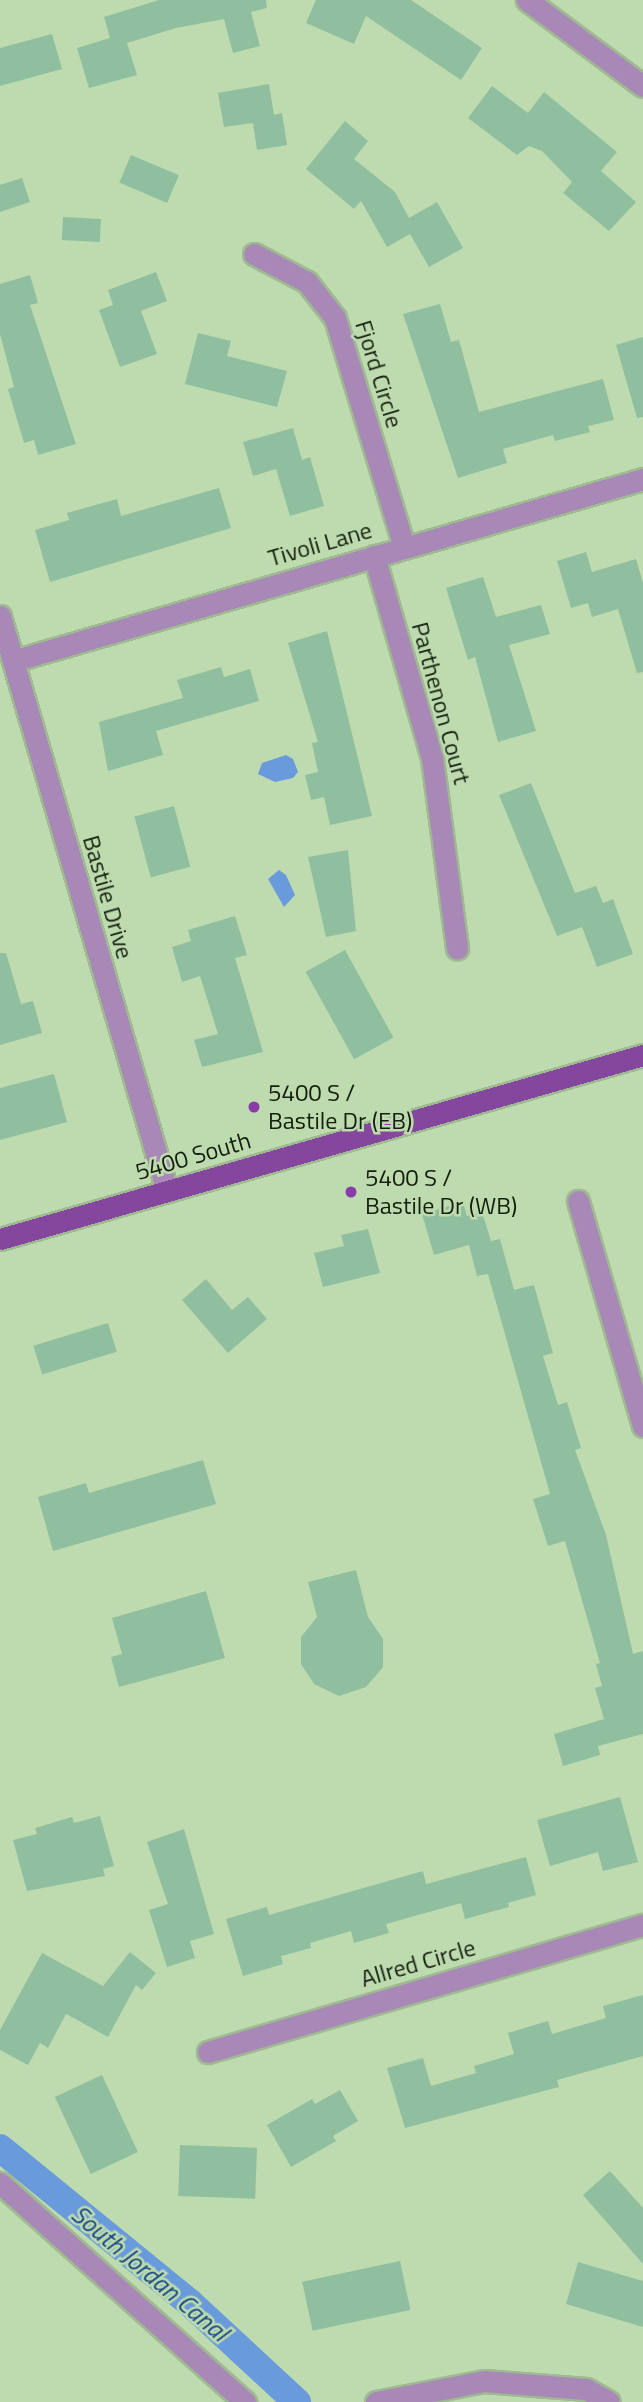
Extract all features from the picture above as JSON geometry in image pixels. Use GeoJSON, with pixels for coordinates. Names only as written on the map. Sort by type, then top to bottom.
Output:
{"type":"FeatureCollection","features":[{"type":"Feature","properties":{"kind":"main road","name":"5400 South"},"geometry":{"type":"LineString","coordinates":[[0,1239],[643,1055]]}},
{"type":"Feature","properties":{"kind":"street"},"geometry":{"type":"LineString","coordinates":[[527,0],[643,86]]}},
{"type":"Feature","properties":{"kind":"street","name":"Fjord Circle"},"geometry":{"type":"LineString","coordinates":[[254,254],[307,282],[335,318],[404,547]]}},
{"type":"Feature","properties":{"kind":"street","name":"Tivoli Lane"},"geometry":{"type":"LineString","coordinates":[[13,661],[643,479]]}},
{"type":"Feature","properties":{"kind":"street","name":"Parthenon Court"},"geometry":{"type":"LineString","coordinates":[[374,556],[432,758],[457,948]]}},
{"type":"Feature","properties":{"kind":"street","name":"Bastile Drive"},"geometry":{"type":"LineString","coordinates":[[0,616],[167,1191]]}},
{"type":"Feature","properties":{"kind":"street"},"geometry":{"type":"LineString","coordinates":[[578,1201],[643,1426]]}},
{"type":"Feature","properties":{"kind":"street","name":"Allred Circle"},"geometry":{"type":"LineString","coordinates":[[208,2052],[643,1925]]}},
{"type":"Feature","properties":{"kind":"street"},"geometry":{"type":"LineString","coordinates":[[0,2183],[244,2402]]}},
{"type":"Feature","properties":{"kind":"street"},"geometry":{"type":"LineString","coordinates":[[376,2402],[484,2381],[586,2389],[609,2402]]}},
{"type":"Feature","properties":{"kind":"water"},"geometry":{"type":"Polygon","coordinates":[[[286,755],[293,759],[298,772],[293,778],[275,782],[258,774],[262,763],[286,755]]]}},
{"type":"Feature","properties":{"kind":"water"},"geometry":{"type":"Polygon","coordinates":[[[279,870],[286,875],[295,895],[284,907],[268,879],[279,870]]]}},
{"type":"Feature","properties":{"kind":"building"},"geometry":{"type":"Polygon","coordinates":[[[159,0],[266,0],[267,8],[251,12],[260,46],[233,53],[224,19],[176,28],[127,43],[137,75],[89,88],[77,48],[110,38],[104,17],[159,0]]]}},
{"type":"Feature","properties":{"kind":"building"},"geometry":{"type":"Polygon","coordinates":[[[316,0],[411,0],[482,48],[461,80],[366,16],[354,44],[306,23],[316,0]]]}},
{"type":"Feature","properties":{"kind":"building"},"geometry":{"type":"Polygon","coordinates":[[[52,34],[62,69],[0,86],[0,48],[52,34]]]}},
{"type":"Feature","properties":{"kind":"building"},"geometry":{"type":"Polygon","coordinates":[[[269,84],[274,115],[282,113],[287,145],[257,150],[253,123],[224,127],[218,93],[269,84]]]}},
{"type":"Feature","properties":{"kind":"building"},"geometry":{"type":"Polygon","coordinates":[[[492,86],[528,113],[544,92],[617,152],[601,171],[636,202],[609,231],[563,193],[572,182],[542,151],[529,146],[517,155],[468,118],[492,86]]]}},
{"type":"Feature","properties":{"kind":"building"},"geometry":{"type":"Polygon","coordinates":[[[345,121],[368,141],[354,159],[395,192],[409,218],[437,202],[463,248],[429,267],[410,234],[387,247],[361,201],[354,209],[306,169],[345,121]]]}},
{"type":"Feature","properties":{"kind":"building"},"geometry":{"type":"Polygon","coordinates":[[[131,155],[179,175],[167,203],[119,183],[131,155]]]}},
{"type":"Feature","properties":{"kind":"building"},"geometry":{"type":"Polygon","coordinates":[[[22,178],[30,202],[0,212],[0,185],[22,178]]]}},
{"type":"Feature","properties":{"kind":"building"},"geometry":{"type":"Polygon","coordinates":[[[63,217],[101,219],[100,242],[62,240],[63,217]]]}},
{"type":"Feature","properties":{"kind":"building"},"geometry":{"type":"Polygon","coordinates":[[[156,272],[167,301],[141,311],[157,354],[120,367],[99,310],[113,305],[108,290],[156,272]]]}},
{"type":"Feature","properties":{"kind":"building"},"geometry":{"type":"Polygon","coordinates":[[[30,275],[38,303],[30,305],[76,444],[38,455],[34,440],[24,443],[8,389],[14,387],[0,334],[0,284],[30,275]]]}},
{"type":"Feature","properties":{"kind":"building"},"geometry":{"type":"Polygon","coordinates":[[[440,304],[451,342],[459,340],[479,412],[603,379],[614,420],[588,426],[590,432],[555,441],[553,435],[503,449],[507,463],[458,478],[403,314],[440,304]]]}},
{"type":"Feature","properties":{"kind":"building"},"geometry":{"type":"Polygon","coordinates":[[[198,333],[231,341],[227,356],[287,371],[277,407],[185,384],[198,333]]]}},
{"type":"Feature","properties":{"kind":"building"},"geometry":{"type":"Polygon","coordinates":[[[643,337],[643,417],[637,418],[616,345],[643,337]]]}},
{"type":"Feature","properties":{"kind":"building"},"geometry":{"type":"Polygon","coordinates":[[[293,428],[302,460],[310,457],[324,506],[290,516],[276,469],[253,476],[243,442],[293,428]]]}},
{"type":"Feature","properties":{"kind":"building"},"geometry":{"type":"Polygon","coordinates":[[[219,488],[231,528],[50,582],[35,530],[69,520],[67,513],[117,499],[121,516],[219,488]]]}},
{"type":"Feature","properties":{"kind":"building"},"geometry":{"type":"Polygon","coordinates":[[[586,552],[592,572],[636,559],[643,583],[643,672],[637,673],[618,609],[592,617],[588,603],[571,608],[557,561],[586,552]]]}},
{"type":"Feature","properties":{"kind":"building"},"geometry":{"type":"Polygon","coordinates":[[[483,577],[496,617],[541,605],[550,634],[509,645],[536,731],[498,742],[475,657],[468,660],[446,588],[483,577]]]}},
{"type":"Feature","properties":{"kind":"building"},"geometry":{"type":"Polygon","coordinates":[[[327,631],[372,816],[330,825],[324,797],[311,800],[305,775],[318,772],[312,743],[318,742],[288,643],[327,631]]]}},
{"type":"Feature","properties":{"kind":"building"},"geometry":{"type":"Polygon","coordinates":[[[221,667],[224,677],[250,669],[259,701],[156,731],[163,755],[108,771],[99,722],[183,698],[177,680],[221,667]]]}},
{"type":"Feature","properties":{"kind":"building"},"geometry":{"type":"Polygon","coordinates":[[[531,783],[575,893],[596,886],[603,903],[613,899],[633,954],[597,967],[582,927],[557,936],[499,795],[531,783]]]}},
{"type":"Feature","properties":{"kind":"building"},"geometry":{"type":"Polygon","coordinates":[[[174,806],[190,867],[151,877],[134,817],[174,806]]]}},
{"type":"Feature","properties":{"kind":"building"},"geometry":{"type":"Polygon","coordinates":[[[348,850],[356,931],[326,937],[308,857],[348,850]]]}},
{"type":"Feature","properties":{"kind":"building"},"geometry":{"type":"Polygon","coordinates":[[[235,916],[247,955],[235,958],[263,1052],[202,1067],[194,1040],[218,1034],[200,976],[182,982],[172,947],[191,941],[188,930],[235,916]]]}},
{"type":"Feature","properties":{"kind":"building"},"geometry":{"type":"Polygon","coordinates":[[[345,950],[393,1037],[354,1059],[306,972],[345,950]]]}},
{"type":"Feature","properties":{"kind":"building"},"geometry":{"type":"Polygon","coordinates":[[[0,953],[6,953],[21,1004],[33,1001],[42,1033],[0,1045],[0,953]]]}},
{"type":"Feature","properties":{"kind":"building"},"geometry":{"type":"Polygon","coordinates":[[[54,1074],[67,1122],[0,1140],[0,1088],[54,1074]]]}},
{"type":"Feature","properties":{"kind":"building"},"geometry":{"type":"Polygon","coordinates":[[[463,1202],[467,1216],[482,1212],[491,1241],[500,1239],[514,1290],[534,1285],[553,1353],[543,1356],[558,1405],[567,1402],[581,1448],[575,1450],[606,1535],[633,1654],[643,1651],[643,1734],[598,1746],[600,1755],[563,1766],[554,1734],[604,1719],[595,1688],[602,1686],[596,1664],[600,1663],[565,1541],[548,1546],[533,1499],[550,1494],[488,1274],[477,1276],[469,1245],[434,1255],[422,1214],[463,1202]]]}},
{"type":"Feature","properties":{"kind":"building"},"geometry":{"type":"Polygon","coordinates":[[[368,1229],[380,1273],[323,1287],[314,1253],[344,1246],[341,1235],[368,1229]]]}},
{"type":"Feature","properties":{"kind":"building"},"geometry":{"type":"Polygon","coordinates":[[[206,1279],[232,1310],[248,1297],[267,1319],[228,1353],[182,1300],[206,1279]]]}},
{"type":"Feature","properties":{"kind":"building"},"geometry":{"type":"Polygon","coordinates":[[[108,1323],[117,1352],[42,1374],[33,1346],[108,1323]]]}},
{"type":"Feature","properties":{"kind":"building"},"geometry":{"type":"Polygon","coordinates":[[[203,1460],[216,1504],[53,1551],[38,1497],[86,1483],[89,1493],[203,1460]]]}},
{"type":"Feature","properties":{"kind":"building"},"geometry":{"type":"Polygon","coordinates":[[[356,1570],[368,1617],[383,1639],[383,1667],[366,1687],[339,1696],[314,1684],[301,1664],[301,1637],[317,1617],[308,1582],[356,1570]]]}},
{"type":"Feature","properties":{"kind":"building"},"geometry":{"type":"Polygon","coordinates":[[[206,1591],[225,1658],[119,1687],[111,1657],[122,1654],[112,1618],[206,1591]]]}},
{"type":"Feature","properties":{"kind":"building"},"geometry":{"type":"Polygon","coordinates":[[[620,1797],[638,1862],[603,1871],[598,1852],[550,1866],[537,1820],[620,1797]]]}},
{"type":"Feature","properties":{"kind":"building"},"geometry":{"type":"Polygon","coordinates":[[[100,1816],[114,1866],[103,1869],[105,1876],[27,1891],[13,1840],[37,1834],[35,1828],[72,1817],[74,1823],[100,1816]]]}},
{"type":"Feature","properties":{"kind":"building"},"geometry":{"type":"Polygon","coordinates":[[[184,1829],[214,1934],[190,1941],[195,1958],[167,1967],[149,1910],[168,1904],[147,1842],[184,1829]]]}},
{"type":"Feature","properties":{"kind":"building"},"geometry":{"type":"Polygon","coordinates":[[[526,1857],[536,1895],[508,1903],[509,1907],[465,1919],[461,1903],[386,1924],[389,1933],[354,1943],[351,1931],[310,1943],[311,1948],[281,1956],[283,1964],[243,1976],[226,1919],[267,1907],[269,1915],[423,1871],[426,1884],[526,1857]]]}},
{"type":"Feature","properties":{"kind":"building"},"geometry":{"type":"Polygon","coordinates":[[[130,1952],[156,1973],[142,1990],[136,1985],[108,2037],[66,2014],[48,2048],[40,2043],[28,2065],[0,2050],[0,2030],[42,1953],[103,1986],[130,1952]]]}},
{"type":"Feature","properties":{"kind":"building"},"geometry":{"type":"Polygon","coordinates":[[[643,1995],[643,2056],[557,2080],[559,2087],[405,2128],[387,2068],[423,2058],[431,2086],[476,2073],[474,2066],[514,2054],[508,2033],[548,2021],[552,2034],[606,2018],[603,2006],[643,1995]]]}},
{"type":"Feature","properties":{"kind":"building"},"geometry":{"type":"Polygon","coordinates":[[[102,2075],[138,2152],[91,2174],[55,2097],[102,2075]]]}},
{"type":"Feature","properties":{"kind":"building"},"geometry":{"type":"Polygon","coordinates":[[[340,2090],[358,2121],[333,2136],[336,2141],[291,2167],[267,2125],[312,2099],[315,2104],[340,2090]]]}},
{"type":"Feature","properties":{"kind":"building"},"geometry":{"type":"Polygon","coordinates":[[[180,2145],[257,2148],[255,2199],[178,2196],[180,2145]]]}},
{"type":"Feature","properties":{"kind":"building"},"geometry":{"type":"Polygon","coordinates":[[[610,2171],[643,2208],[643,2264],[583,2195],[610,2171]]]}},
{"type":"Feature","properties":{"kind":"building"},"geometry":{"type":"Polygon","coordinates":[[[400,2261],[410,2310],[313,2331],[302,2282],[400,2261]]]}},
{"type":"Feature","properties":{"kind":"building"},"geometry":{"type":"Polygon","coordinates":[[[578,2262],[643,2281],[643,2327],[566,2304],[578,2262]]]}},
{"type":"Feature","properties":{"kind":"waterway","name":"South Jordan Canal"},"geometry":{"type":"LineString","coordinates":[[0,2148],[190,2303],[297,2402]]}},
{"type":"Feature","properties":{"kind":"place","name":"5400 S / Bastile Dr (EB)"},"geometry":{"type":"Point","coordinates":[254,1107]}},
{"type":"Feature","properties":{"kind":"place","name":"5400 S / Bastile Dr (WB)"},"geometry":{"type":"Point","coordinates":[351,1192]}}]}
